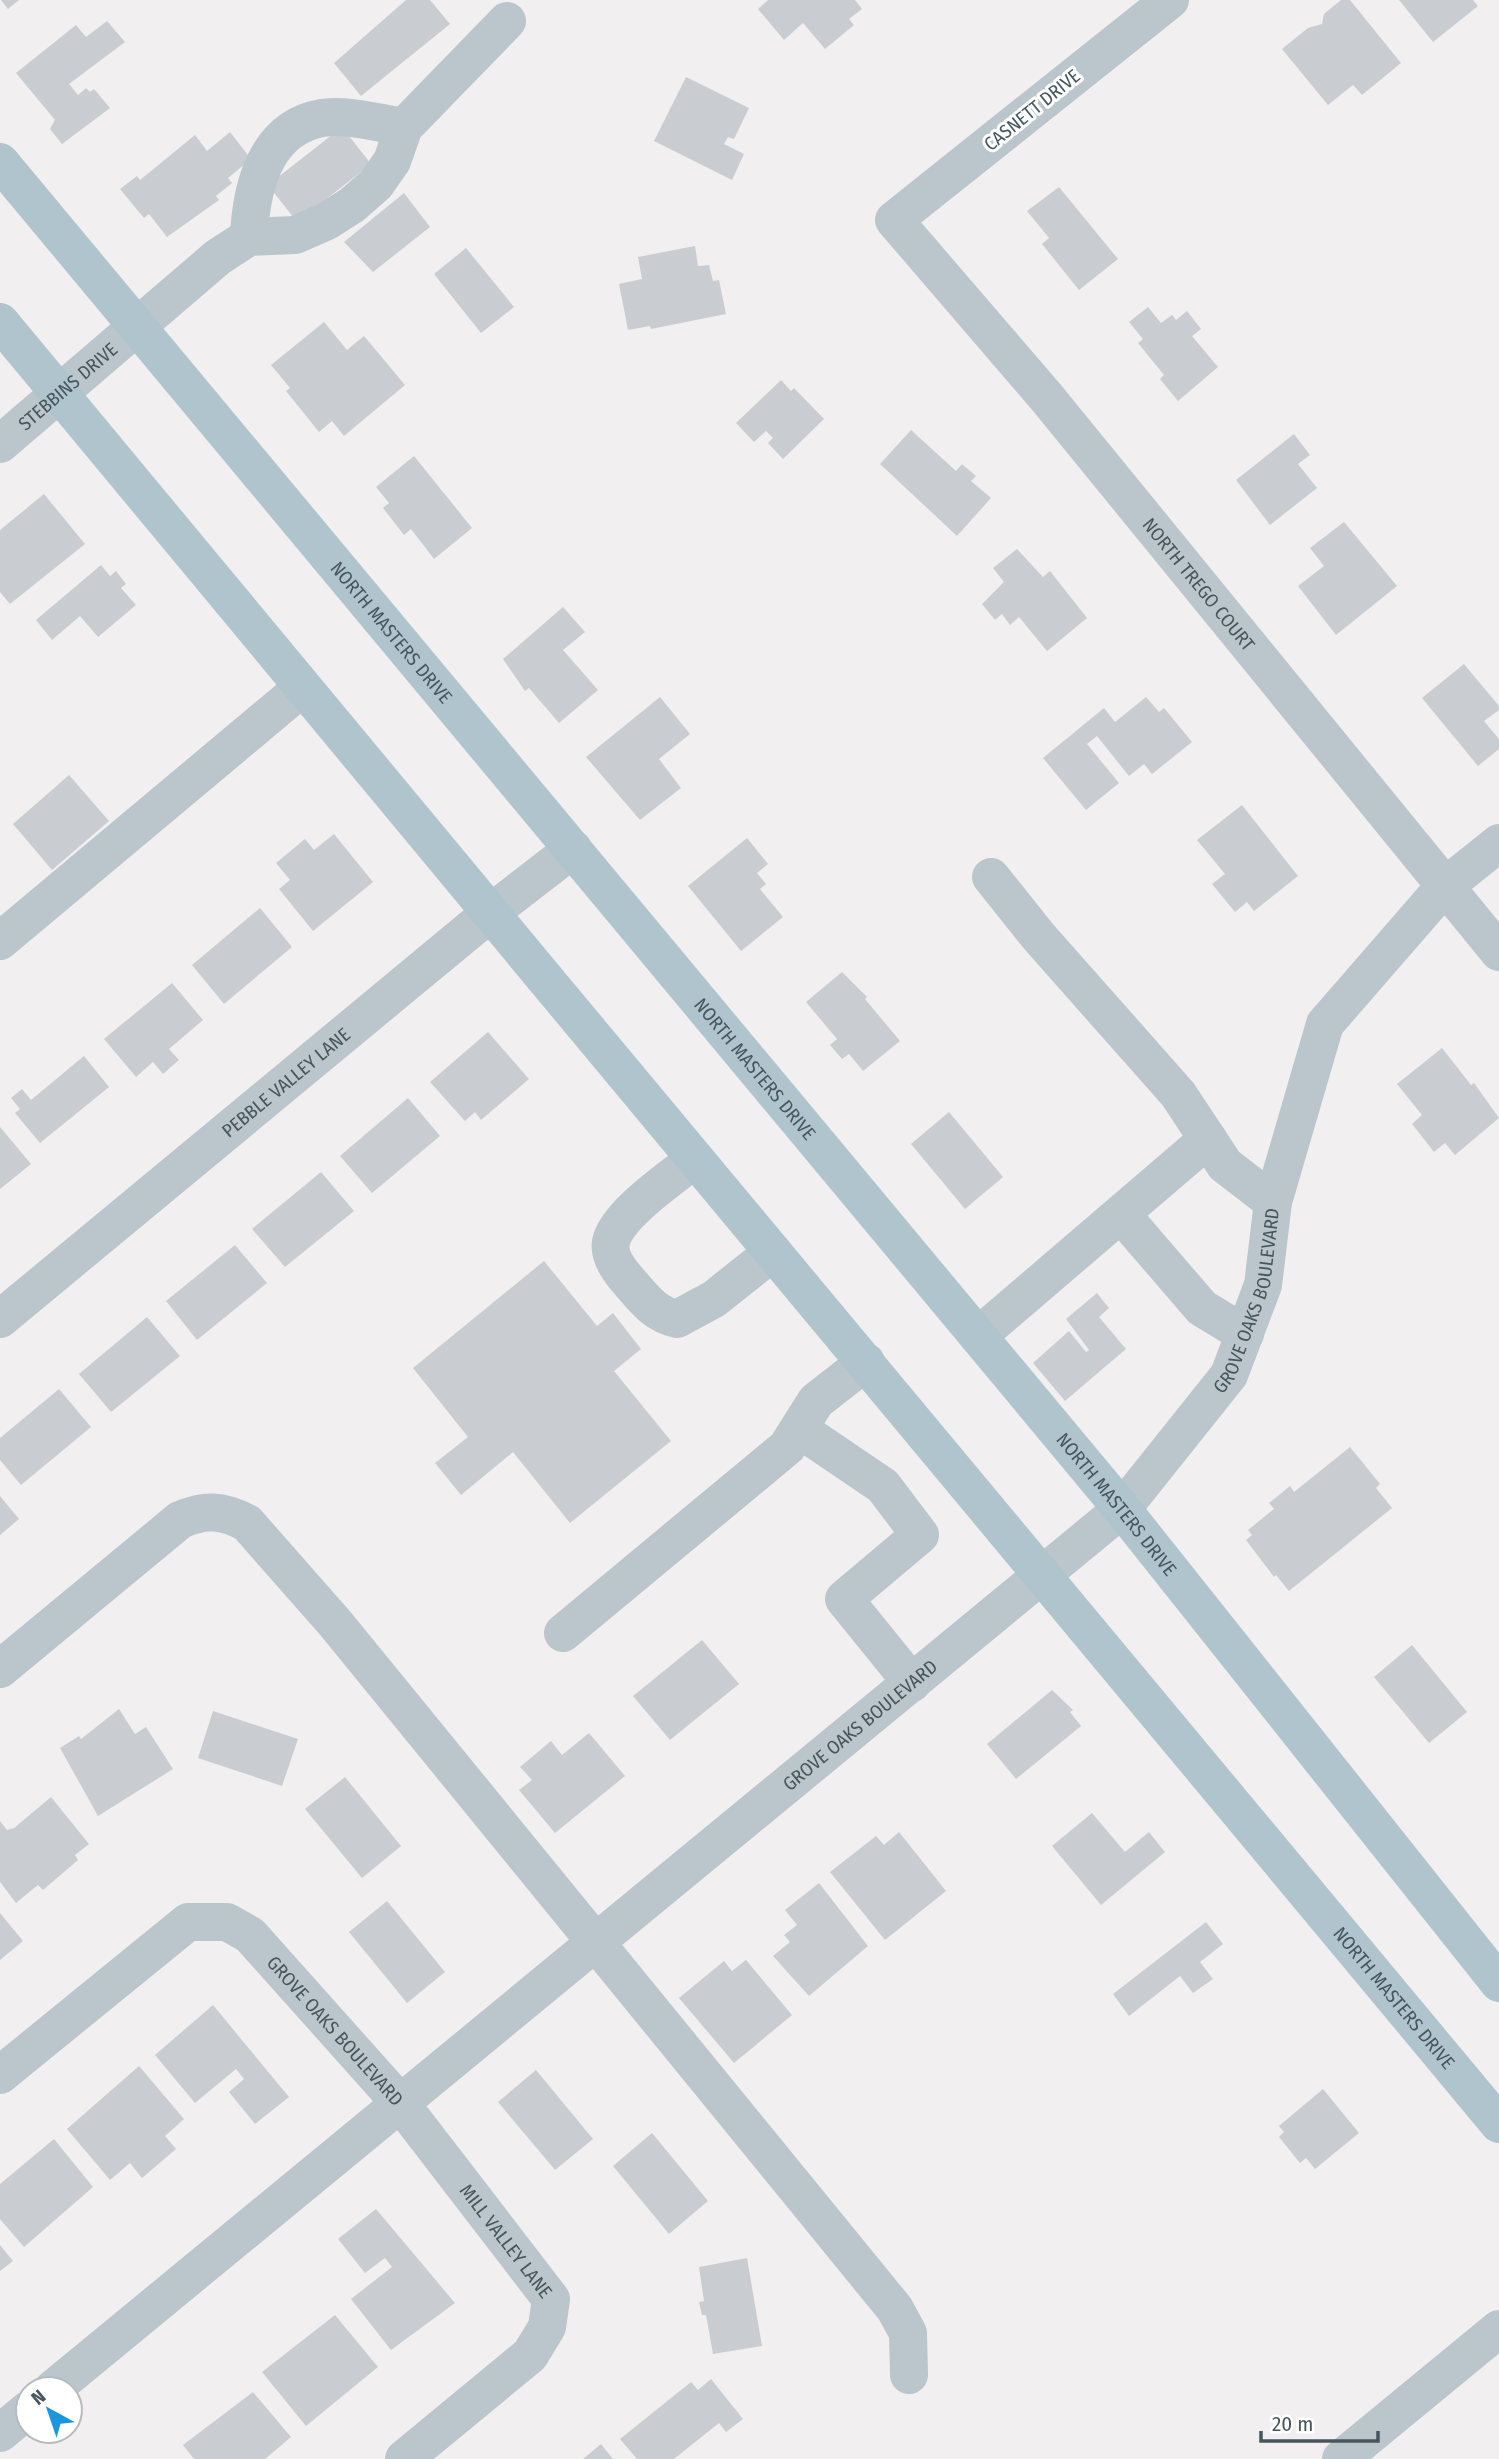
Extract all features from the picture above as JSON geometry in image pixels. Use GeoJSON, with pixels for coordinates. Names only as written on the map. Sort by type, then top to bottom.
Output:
{"type":"FeatureCollection","features":[{"type":"Feature","properties":{"kind":"main road","name":"NORTH MASTERS DRIVE"},"geometry":{"type":"LineString","coordinates":[[0,162],[134,327],[1122,1509],[1499,1983]]}},
{"type":"Feature","properties":{"kind":"main road","name":"NORTH MASTERS DRIVE"},"geometry":{"type":"LineString","coordinates":[[0,323],[489,914],[1044,1574],[1499,2124]]}},
{"type":"Feature","properties":{"kind":"street","name":"CASNETT DRIVE"},"geometry":{"type":"LineString","coordinates":[[894,220],[1170,0]]}},
{"type":"Feature","properties":{"kind":"street"},"geometry":{"type":"LineString","coordinates":[[404,127],[324,118],[294,128],[275,146],[258,174],[253,191],[249,237],[295,235],[327,221],[352,205],[376,184],[391,161],[404,127],[507,21]]}},
{"type":"Feature","properties":{"kind":"street","name":"NORTH TREGO COURT"},"geometry":{"type":"LineString","coordinates":[[894,220],[1047,398],[1499,952]]}},
{"type":"Feature","properties":{"kind":"street","name":"STEBBINS DRIVE"},"geometry":{"type":"LineString","coordinates":[[0,444],[218,257],[249,237]]}},
{"type":"Feature","properties":{"kind":"street"},"geometry":{"type":"LineString","coordinates":[[0,941],[302,688]]}},
{"type":"Feature","properties":{"kind":"street","name":"GROVE OAKS BOULEVARD"},"geometry":{"type":"LineString","coordinates":[[0,2075],[188,1922],[227,1922],[250,1935],[401,2104],[1122,1509],[1229,1375],[1263,1285],[1273,1202],[1325,1024],[1444,887],[1499,843]]}},
{"type":"Feature","properties":{"kind":"street","name":"PEBBLE VALLEY LANE"},"geometry":{"type":"LineString","coordinates":[[0,1320],[489,914],[573,849]]}},
{"type":"Feature","properties":{"kind":"street"},"geometry":{"type":"LineString","coordinates":[[991,877],[1039,937],[1178,1094],[1225,1165],[1273,1202]]}},
{"type":"Feature","properties":{"kind":"street"},"geometry":{"type":"LineString","coordinates":[[978,1336],[1208,1139]]}},
{"type":"Feature","properties":{"kind":"street"},"geometry":{"type":"LineString","coordinates":[[695,1159],[617,1227],[611,1243],[613,1257],[622,1274],[649,1306],[677,1319],[714,1299],[773,1252]]}},
{"type":"Feature","properties":{"kind":"street"},"geometry":{"type":"LineString","coordinates":[[1121,1214],[1202,1308],[1245,1334]]}},
{"type":"Feature","properties":{"kind":"street"},"geometry":{"type":"LineString","coordinates":[[563,1633],[787,1447],[816,1401],[866,1362]]}},
{"type":"Feature","properties":{"kind":"street"},"geometry":{"type":"LineString","coordinates":[[799,1429],[883,1486],[920,1535],[845,1599],[912,1683]]}},
{"type":"Feature","properties":{"kind":"street"},"geometry":{"type":"LineString","coordinates":[[0,1669],[180,1520],[205,1513],[231,1514],[260,1533],[895,2309],[908,2333],[909,2375]]}},
{"type":"Feature","properties":{"kind":"street"},"geometry":{"type":"LineString","coordinates":[[70,2375],[401,2104]]}},
{"type":"Feature","properties":{"kind":"street","name":"MILL VALLEY LANE"},"geometry":{"type":"LineString","coordinates":[[401,2104],[551,2299],[547,2327],[530,2355],[404,2459]]}},
{"type":"Feature","properties":{"kind":"street"},"geometry":{"type":"LineString","coordinates":[[1341,2459],[1499,2329]]}},
{"type":"Feature","properties":{"kind":"street"},"geometry":{"type":"LineString","coordinates":[[0,2433],[14,2422]]}},
{"type":"Feature","properties":{"kind":"building"},"geometry":{"type":"Polygon","coordinates":[[[1,0],[19,0],[8,9],[1,0]]]}},
{"type":"Feature","properties":{"kind":"building"},"geometry":{"type":"Polygon","coordinates":[[[406,0],[430,0],[450,24],[361,96],[334,63],[406,0]]]}},
{"type":"Feature","properties":{"kind":"building"},"geometry":{"type":"Polygon","coordinates":[[[768,0],[855,0],[862,9],[849,19],[854,25],[825,49],[803,23],[784,40],[758,9],[768,0]]]}},
{"type":"Feature","properties":{"kind":"building"},"geometry":{"type":"Polygon","coordinates":[[[1341,0],[1350,0],[1401,63],[1362,95],[1353,85],[1328,105],[1282,49],[1308,28],[1322,24],[1324,14],[1341,0]]]}},
{"type":"Feature","properties":{"kind":"building"},"geometry":{"type":"Polygon","coordinates":[[[1399,0],[1473,0],[1478,6],[1433,42],[1399,0]]]}},
{"type":"Feature","properties":{"kind":"building"},"geometry":{"type":"Polygon","coordinates":[[[107,21],[125,42],[69,84],[78,95],[86,88],[90,92],[94,89],[110,108],[62,144],[50,129],[55,120],[16,73],[76,25],[86,37],[107,21]]]}},
{"type":"Feature","properties":{"kind":"building"},"geometry":{"type":"Polygon","coordinates":[[[686,77],[749,108],[734,139],[728,137],[724,144],[744,154],[732,180],[654,141],[686,77]]]}},
{"type":"Feature","properties":{"kind":"building"},"geometry":{"type":"Polygon","coordinates":[[[342,127],[371,164],[297,222],[268,185],[342,127]]]}},
{"type":"Feature","properties":{"kind":"building"},"geometry":{"type":"Polygon","coordinates":[[[230,132],[251,159],[228,178],[232,183],[216,196],[219,200],[167,237],[149,214],[144,218],[120,189],[137,176],[140,180],[195,135],[207,151],[230,132]]]}},
{"type":"Feature","properties":{"kind":"building"},"geometry":{"type":"Polygon","coordinates":[[[1059,187],[1118,259],[1079,290],[1042,244],[1049,238],[1027,211],[1059,187]]]}},
{"type":"Feature","properties":{"kind":"building"},"geometry":{"type":"Polygon","coordinates":[[[404,193],[430,227],[373,272],[344,242],[404,193]]]}},
{"type":"Feature","properties":{"kind":"building"},"geometry":{"type":"Polygon","coordinates":[[[695,246],[698,266],[709,265],[713,281],[719,280],[726,314],[651,329],[650,326],[628,330],[619,284],[642,279],[638,257],[695,246]]]}},
{"type":"Feature","properties":{"kind":"building"},"geometry":{"type":"Polygon","coordinates":[[[466,248],[514,307],[481,333],[434,274],[466,248]]]}},
{"type":"Feature","properties":{"kind":"building"},"geometry":{"type":"Polygon","coordinates":[[[1148,307],[1161,323],[1172,315],[1176,320],[1187,311],[1201,329],[1192,336],[1218,367],[1178,401],[1160,379],[1164,375],[1138,343],[1143,339],[1129,322],[1148,307]]]}},
{"type":"Feature","properties":{"kind":"building"},"geometry":{"type":"Polygon","coordinates":[[[324,322],[347,350],[364,336],[405,385],[344,436],[332,421],[319,432],[286,391],[290,388],[271,365],[324,322]]]}},
{"type":"Feature","properties":{"kind":"building"},"geometry":{"type":"Polygon","coordinates":[[[781,380],[791,391],[794,388],[824,419],[783,459],[768,443],[773,438],[766,431],[754,442],[736,423],[781,380]]]}},
{"type":"Feature","properties":{"kind":"building"},"geometry":{"type":"Polygon","coordinates":[[[911,430],[956,471],[962,464],[976,476],[971,481],[991,498],[957,536],[880,464],[911,430]]]}},
{"type":"Feature","properties":{"kind":"building"},"geometry":{"type":"Polygon","coordinates":[[[1294,434],[1310,455],[1298,464],[1317,488],[1270,525],[1236,480],[1294,434]]]}},
{"type":"Feature","properties":{"kind":"building"},"geometry":{"type":"Polygon","coordinates":[[[414,456],[472,528],[434,559],[411,529],[404,535],[383,508],[389,503],[376,487],[414,456]]]}},
{"type":"Feature","properties":{"kind":"building"},"geometry":{"type":"Polygon","coordinates":[[[44,494],[85,544],[10,604],[0,592],[0,530],[44,494]]]}},
{"type":"Feature","properties":{"kind":"building"},"geometry":{"type":"Polygon","coordinates":[[[1344,522],[1397,586],[1336,635],[1298,586],[1324,566],[1310,548],[1344,522]]]}},
{"type":"Feature","properties":{"kind":"building"},"geometry":{"type":"Polygon","coordinates":[[[1017,549],[1043,577],[1050,571],[1087,618],[1047,651],[1019,617],[1010,625],[1002,614],[995,620],[982,604],[1004,582],[993,568],[1017,549]]]}},
{"type":"Feature","properties":{"kind":"building"},"geometry":{"type":"Polygon","coordinates":[[[101,565],[110,576],[116,571],[126,584],[121,588],[136,605],[98,637],[80,616],[52,640],[36,620],[101,565]]]}},
{"type":"Feature","properties":{"kind":"building"},"geometry":{"type":"Polygon","coordinates":[[[563,607],[585,632],[563,650],[598,690],[559,723],[529,688],[525,691],[503,659],[563,607]]]}},
{"type":"Feature","properties":{"kind":"building"},"geometry":{"type":"Polygon","coordinates":[[[1464,664],[1499,706],[1499,710],[1484,721],[1499,739],[1499,749],[1478,766],[1422,698],[1464,664]]]}},
{"type":"Feature","properties":{"kind":"building"},"geometry":{"type":"Polygon","coordinates":[[[660,697],[690,734],[659,759],[681,788],[640,820],[586,757],[660,697]]]}},
{"type":"Feature","properties":{"kind":"building"},"geometry":{"type":"Polygon","coordinates":[[[1146,697],[1159,712],[1164,708],[1192,742],[1152,774],[1144,764],[1129,776],[1097,736],[1087,744],[1119,783],[1086,810],[1043,758],[1104,708],[1115,722],[1146,697]]]}},
{"type":"Feature","properties":{"kind":"building"},"geometry":{"type":"Polygon","coordinates":[[[69,775],[109,821],[52,870],[13,824],[69,775]]]}},
{"type":"Feature","properties":{"kind":"building"},"geometry":{"type":"Polygon","coordinates":[[[1242,805],[1298,876],[1254,911],[1247,902],[1235,912],[1212,884],[1225,874],[1197,840],[1242,805]]]}},
{"type":"Feature","properties":{"kind":"building"},"geometry":{"type":"Polygon","coordinates":[[[334,834],[373,882],[313,931],[279,889],[290,880],[276,863],[305,839],[314,850],[334,834]]]}},
{"type":"Feature","properties":{"kind":"building"},"geometry":{"type":"Polygon","coordinates":[[[747,838],[768,864],[757,873],[766,884],[760,889],[783,917],[741,951],[688,886],[747,838]]]}},
{"type":"Feature","properties":{"kind":"building"},"geometry":{"type":"Polygon","coordinates":[[[260,908],[292,947],[224,1004],[192,965],[260,908]]]}},
{"type":"Feature","properties":{"kind":"building"},"geometry":{"type":"Polygon","coordinates":[[[842,972],[867,997],[865,999],[900,1041],[863,1071],[849,1054],[842,1059],[830,1045],[837,1039],[806,1002],[842,972]]]}},
{"type":"Feature","properties":{"kind":"building"},"geometry":{"type":"Polygon","coordinates":[[[172,983],[203,1020],[169,1049],[179,1060],[163,1074],[153,1062],[136,1077],[104,1039],[172,983]]]}},
{"type":"Feature","properties":{"kind":"building"},"geometry":{"type":"Polygon","coordinates":[[[488,1032],[529,1079],[481,1120],[475,1112],[465,1121],[430,1082],[488,1032]]]}},
{"type":"Feature","properties":{"kind":"building"},"geometry":{"type":"Polygon","coordinates":[[[1442,1048],[1471,1085],[1474,1083],[1499,1118],[1455,1155],[1445,1143],[1434,1152],[1412,1124],[1422,1115],[1397,1084],[1442,1048]]]}},
{"type":"Feature","properties":{"kind":"building"},"geometry":{"type":"Polygon","coordinates":[[[84,1056],[109,1087],[40,1143],[15,1113],[20,1109],[11,1098],[22,1089],[31,1100],[84,1056]]]}},
{"type":"Feature","properties":{"kind":"building"},"geometry":{"type":"Polygon","coordinates":[[[408,1098],[440,1136],[372,1193],[340,1156],[408,1098]]]}},
{"type":"Feature","properties":{"kind":"building"},"geometry":{"type":"Polygon","coordinates":[[[949,1112],[1003,1177],[965,1209],[911,1144],[949,1112]]]}},
{"type":"Feature","properties":{"kind":"building"},"geometry":{"type":"Polygon","coordinates":[[[0,1127],[31,1164],[0,1189],[0,1127]]]}},
{"type":"Feature","properties":{"kind":"building"},"geometry":{"type":"Polygon","coordinates":[[[321,1172],[354,1211],[285,1267],[252,1229],[321,1172]]]}},
{"type":"Feature","properties":{"kind":"building"},"geometry":{"type":"Polygon","coordinates":[[[235,1245],[267,1283],[197,1340],[166,1301],[235,1245]]]}},
{"type":"Feature","properties":{"kind":"building"},"geometry":{"type":"Polygon","coordinates":[[[544,1261],[597,1326],[613,1313],[641,1349],[614,1371],[671,1441],[570,1523],[513,1452],[461,1495],[435,1463],[468,1437],[413,1368],[544,1261]]]}},
{"type":"Feature","properties":{"kind":"building"},"geometry":{"type":"Polygon","coordinates":[[[1097,1293],[1109,1308],[1099,1317],[1126,1349],[1065,1401],[1033,1363],[1069,1331],[1086,1352],[1089,1350],[1066,1319],[1097,1293]]]}},
{"type":"Feature","properties":{"kind":"building"},"geometry":{"type":"Polygon","coordinates":[[[147,1317],[180,1356],[111,1412],[79,1374],[147,1317]]]}},
{"type":"Feature","properties":{"kind":"building"},"geometry":{"type":"Polygon","coordinates":[[[59,1389],[91,1427],[21,1485],[0,1460],[0,1438],[59,1389]]]}},
{"type":"Feature","properties":{"kind":"building"},"geometry":{"type":"Polygon","coordinates":[[[1350,1447],[1380,1484],[1376,1488],[1392,1508],[1289,1591],[1276,1575],[1274,1577],[1246,1540],[1252,1535],[1248,1530],[1274,1509],[1269,1503],[1290,1486],[1294,1492],[1350,1447]]]}},
{"type":"Feature","properties":{"kind":"building"},"geometry":{"type":"Polygon","coordinates":[[[0,1496],[19,1519],[0,1535],[0,1496]]]}},
{"type":"Feature","properties":{"kind":"building"},"geometry":{"type":"Polygon","coordinates":[[[702,1640],[739,1684],[670,1740],[633,1696],[702,1640]]]}},
{"type":"Feature","properties":{"kind":"building"},"geometry":{"type":"Polygon","coordinates":[[[1412,1645],[1467,1712],[1429,1743],[1374,1677],[1412,1645]]]}},
{"type":"Feature","properties":{"kind":"building"},"geometry":{"type":"Polygon","coordinates":[[[1052,1690],[1073,1710],[1070,1712],[1081,1726],[1016,1779],[987,1744],[1052,1690]]]}},
{"type":"Feature","properties":{"kind":"building"},"geometry":{"type":"Polygon","coordinates":[[[119,1709],[135,1734],[146,1727],[173,1769],[98,1816],[60,1748],[79,1736],[81,1739],[119,1709]]]}},
{"type":"Feature","properties":{"kind":"building"},"geometry":{"type":"Polygon","coordinates":[[[213,1711],[298,1739],[282,1786],[198,1758],[213,1711]]]}},
{"type":"Feature","properties":{"kind":"building"},"geometry":{"type":"Polygon","coordinates":[[[589,1733],[625,1776],[555,1833],[519,1790],[532,1780],[520,1767],[551,1741],[562,1755],[589,1733]]]}},
{"type":"Feature","properties":{"kind":"building"},"geometry":{"type":"Polygon","coordinates":[[[345,1777],[401,1846],[362,1878],[305,1809],[345,1777]]]}},
{"type":"Feature","properties":{"kind":"building"},"geometry":{"type":"Polygon","coordinates":[[[51,1797],[89,1844],[75,1855],[78,1860],[43,1890],[38,1885],[16,1903],[0,1882],[0,1821],[7,1830],[14,1828],[51,1797]]]}},
{"type":"Feature","properties":{"kind":"building"},"geometry":{"type":"Polygon","coordinates":[[[1092,1813],[1125,1852],[1149,1832],[1165,1852],[1101,1905],[1052,1846],[1092,1813]]]}},
{"type":"Feature","properties":{"kind":"building"},"geometry":{"type":"Polygon","coordinates":[[[899,1832],[946,1891],[885,1940],[830,1872],[876,1836],[884,1845],[899,1832]]]}},
{"type":"Feature","properties":{"kind":"building"},"geometry":{"type":"Polygon","coordinates":[[[819,1883],[868,1946],[809,1996],[773,1956],[790,1942],[784,1935],[797,1925],[785,1910],[819,1883]]]}},
{"type":"Feature","properties":{"kind":"building"},"geometry":{"type":"Polygon","coordinates":[[[387,1901],[445,1972],[407,2003],[349,1932],[387,1901]]]}},
{"type":"Feature","properties":{"kind":"building"},"geometry":{"type":"Polygon","coordinates":[[[0,1913],[23,1941],[0,1960],[0,1913]]]}},
{"type":"Feature","properties":{"kind":"building"},"geometry":{"type":"Polygon","coordinates":[[[1206,1922],[1223,1944],[1200,1962],[1213,1979],[1193,1993],[1180,1976],[1129,2016],[1113,1994],[1206,1922]]]}},
{"type":"Feature","properties":{"kind":"building"},"geometry":{"type":"Polygon","coordinates":[[[746,1960],[792,2015],[734,2063],[679,1998],[724,1961],[732,1971],[746,1960]]]}},
{"type":"Feature","properties":{"kind":"building"},"geometry":{"type":"Polygon","coordinates":[[[213,2005],[289,2097],[255,2124],[229,2092],[244,2079],[236,2069],[195,2103],[155,2055],[213,2005]]]}},
{"type":"Feature","properties":{"kind":"building"},"geometry":{"type":"Polygon","coordinates":[[[139,2066],[184,2119],[165,2136],[176,2149],[142,2178],[130,2163],[110,2180],[67,2129],[139,2066]]]}},
{"type":"Feature","properties":{"kind":"building"},"geometry":{"type":"Polygon","coordinates":[[[536,2070],[593,2139],[555,2170],[498,2102],[536,2070]]]}},
{"type":"Feature","properties":{"kind":"building"},"geometry":{"type":"Polygon","coordinates":[[[1323,2089],[1359,2133],[1315,2169],[1306,2158],[1300,2163],[1279,2137],[1284,2132],[1279,2126],[1323,2089]]]}},
{"type":"Feature","properties":{"kind":"building"},"geometry":{"type":"Polygon","coordinates":[[[652,2133],[708,2201],[669,2234],[613,2166],[652,2133]]]}},
{"type":"Feature","properties":{"kind":"building"},"geometry":{"type":"Polygon","coordinates":[[[54,2139],[93,2187],[24,2247],[0,2219],[0,2184],[54,2139]]]}},
{"type":"Feature","properties":{"kind":"building"},"geometry":{"type":"Polygon","coordinates":[[[376,2209],[455,2303],[391,2350],[351,2299],[392,2267],[385,2258],[365,2273],[338,2239],[376,2209]]]}},
{"type":"Feature","properties":{"kind":"building"},"geometry":{"type":"Polygon","coordinates":[[[0,2245],[13,2261],[0,2271],[0,2245]]]}},
{"type":"Feature","properties":{"kind":"building"},"geometry":{"type":"Polygon","coordinates":[[[747,2258],[762,2346],[713,2354],[706,2315],[702,2315],[699,2302],[704,2301],[699,2267],[747,2258]]]}},
{"type":"Feature","properties":{"kind":"building"},"geometry":{"type":"Polygon","coordinates":[[[335,2315],[378,2367],[306,2426],[262,2372],[335,2315]]]}},
{"type":"Feature","properties":{"kind":"building"},"geometry":{"type":"Polygon","coordinates":[[[711,2379],[743,2419],[726,2432],[719,2423],[674,2459],[637,2459],[620,2439],[691,2382],[698,2390],[711,2379]]]}},
{"type":"Feature","properties":{"kind":"building"},"geometry":{"type":"Polygon","coordinates":[[[253,2392],[291,2437],[265,2459],[194,2459],[183,2445],[253,2392]]]}},
{"type":"Feature","properties":{"kind":"building"},"geometry":{"type":"Polygon","coordinates":[[[601,2444],[613,2459],[583,2459],[601,2444]]]}}]}
